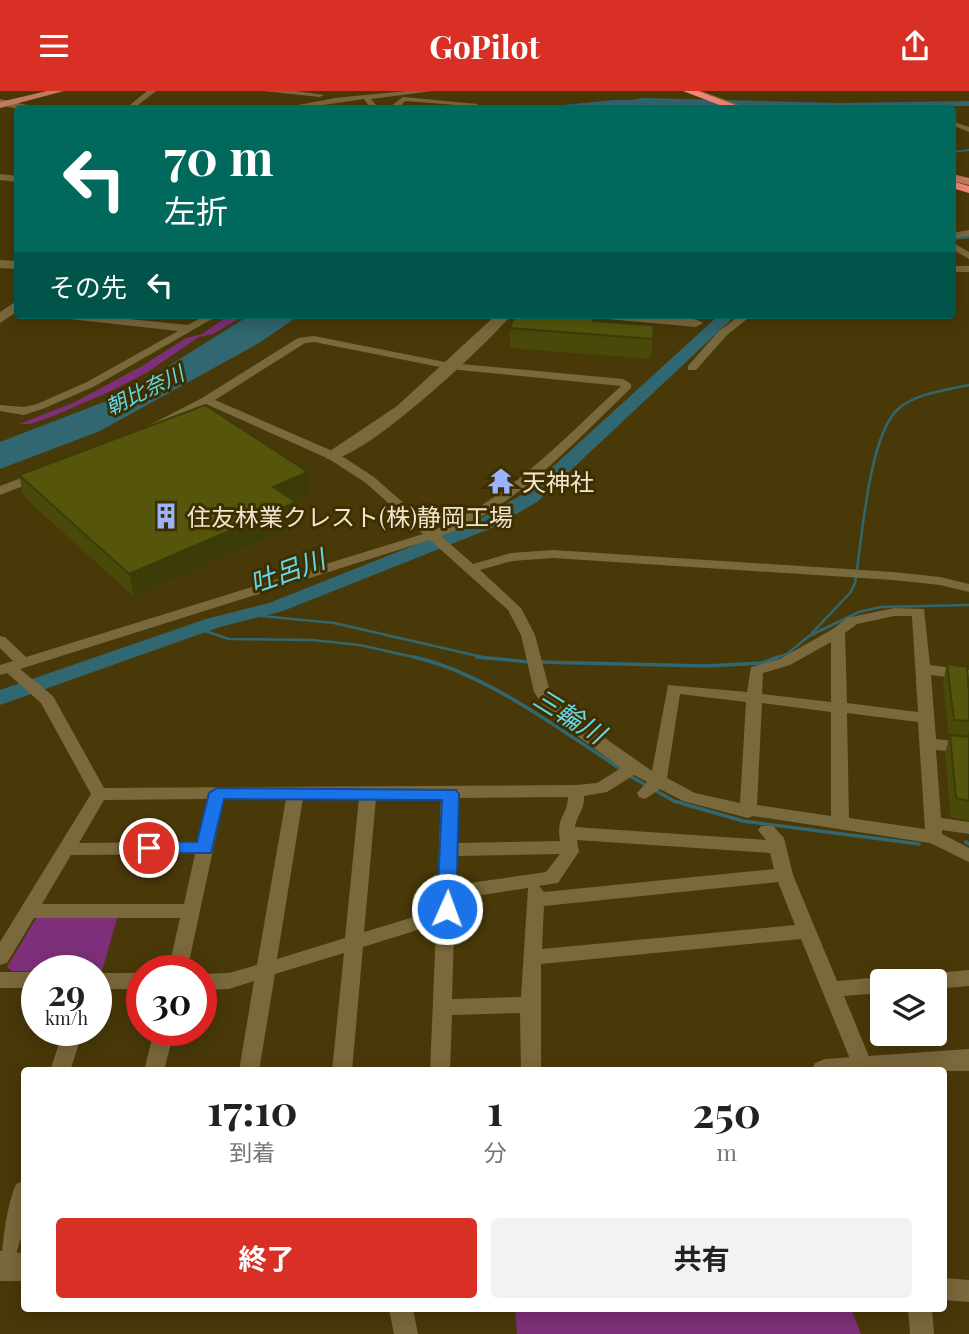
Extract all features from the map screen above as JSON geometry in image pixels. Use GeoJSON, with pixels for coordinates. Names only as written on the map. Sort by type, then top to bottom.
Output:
{"type":"FeatureCollection","features":[{"type":"Feature","properties":{"kind":"highway"},"geometry":{"type":"LineString","coordinates":[[680,91],[720,105]]}},
{"type":"Feature","properties":{"kind":"main road"},"geometry":{"type":"LineString","coordinates":[[1,103],[46,91]]}},
{"type":"Feature","properties":{"kind":"main road"},"geometry":{"type":"LineString","coordinates":[[1,103],[59,91]]}},
{"type":"Feature","properties":{"kind":"street"},"geometry":{"type":"LineString","coordinates":[[133,105],[152,91]]}},
{"type":"Feature","properties":{"kind":"street"},"geometry":{"type":"LineString","coordinates":[[267,91],[365,96],[429,91]]}},
{"type":"Feature","properties":{"kind":"street"},"geometry":{"type":"LineString","coordinates":[[689,91],[731,105]]}},
{"type":"Feature","properties":{"kind":"street"},"geometry":{"type":"LineString","coordinates":[[297,105],[338,95]]}},
{"type":"Feature","properties":{"kind":"street"},"geometry":{"type":"LineString","coordinates":[[365,96],[372,105]]}},
{"type":"Feature","properties":{"kind":"street"},"geometry":{"type":"LineString","coordinates":[[398,105],[403,99],[473,105]]}},
{"type":"Feature","properties":{"kind":"street"},"geometry":{"type":"LineString","coordinates":[[98,319],[191,329]]}},
{"type":"Feature","properties":{"kind":"street"},"geometry":{"type":"LineString","coordinates":[[0,408],[24,411],[41,406],[91,384],[207,319]]}},
{"type":"Feature","properties":{"kind":"street"},"geometry":{"type":"LineString","coordinates":[[333,456],[396,416],[453,366],[500,319]]}},
{"type":"Feature","properties":{"kind":"street"},"geometry":{"type":"LineString","coordinates":[[662,319],[696,323]]}},
{"type":"Feature","properties":{"kind":"street"},"geometry":{"type":"LineString","coordinates":[[692,368],[722,334],[742,319]]}},
{"type":"Feature","properties":{"kind":"street"},"geometry":{"type":"LineString","coordinates":[[11,667],[431,535],[479,515],[504,500],[627,386],[623,382],[453,366],[314,339],[302,340],[206,400],[145,431]]}},
{"type":"Feature","properties":{"kind":"street"},"geometry":{"type":"LineString","coordinates":[[206,400],[333,456],[370,480],[514,608],[528,635],[542,692],[555,712],[627,772],[651,788],[748,811],[840,825],[934,830],[969,828]]}},
{"type":"Feature","properties":{"kind":"street"},"geometry":{"type":"LineString","coordinates":[[0,491],[50,471]]}},
{"type":"Feature","properties":{"kind":"street"},"geometry":{"type":"LineString","coordinates":[[470,569],[498,559],[546,554],[848,572],[940,581],[969,588]]}},
{"type":"Feature","properties":{"kind":"street"},"geometry":{"type":"LineString","coordinates":[[748,811],[757,670],[785,662],[852,621],[894,612],[919,612],[934,830]]}},
{"type":"Feature","properties":{"kind":"street"},"geometry":{"type":"LineString","coordinates":[[838,632],[840,825]]}},
{"type":"Feature","properties":{"kind":"street"},"geometry":{"type":"LineString","coordinates":[[0,640],[11,667],[47,700],[99,794]]}},
{"type":"Feature","properties":{"kind":"street"},"geometry":{"type":"LineString","coordinates":[[922,669],[969,675]]}},
{"type":"Feature","properties":{"kind":"street"},"geometry":{"type":"LineString","coordinates":[[651,788],[673,688],[928,718]]}},
{"type":"Feature","properties":{"kind":"street"},"geometry":{"type":"LineString","coordinates":[[929,744],[969,748]]}},
{"type":"Feature","properties":{"kind":"street"},"geometry":{"type":"LineString","coordinates":[[99,794],[450,794],[576,791],[601,788],[627,772]]}},
{"type":"Feature","properties":{"kind":"street"},"geometry":{"type":"LineString","coordinates":[[447,893],[552,878],[570,852],[566,824],[576,808],[576,791]]}},
{"type":"Feature","properties":{"kind":"street"},"geometry":{"type":"LineString","coordinates":[[181,955],[217,793]]}},
{"type":"Feature","properties":{"kind":"street"},"geometry":{"type":"LineString","coordinates":[[0,958],[31,911],[99,794]]}},
{"type":"Feature","properties":{"kind":"street"},"geometry":{"type":"LineString","coordinates":[[250,1067],[295,794]]}},
{"type":"Feature","properties":{"kind":"street"},"geometry":{"type":"LineString","coordinates":[[342,1067],[368,794]]}},
{"type":"Feature","properties":{"kind":"street"},"geometry":{"type":"LineString","coordinates":[[440,1067],[450,794]]}},
{"type":"Feature","properties":{"kind":"street"},"geometry":{"type":"LineString","coordinates":[[767,830],[775,838],[784,875],[863,1067]]}},
{"type":"Feature","properties":{"kind":"street"},"geometry":{"type":"LineString","coordinates":[[934,830],[969,856]]}},
{"type":"Feature","properties":{"kind":"street"},"geometry":{"type":"LineString","coordinates":[[449,850],[568,840],[778,847]]}},
{"type":"Feature","properties":{"kind":"street"},"geometry":{"type":"LineString","coordinates":[[66,849],[204,848]]}},
{"type":"Feature","properties":{"kind":"street"},"geometry":{"type":"LineString","coordinates":[[535,900],[784,875]]}},
{"type":"Feature","properties":{"kind":"street"},"geometry":{"type":"LineString","coordinates":[[531,1067],[530,1005],[535,880]]}},
{"type":"Feature","properties":{"kind":"street"},"geometry":{"type":"LineString","coordinates":[[31,911],[191,911]]}},
{"type":"Feature","properties":{"kind":"street"},"geometry":{"type":"LineString","coordinates":[[217,981],[229,981],[267,970],[427,920],[446,924]]}},
{"type":"Feature","properties":{"kind":"street"},"geometry":{"type":"LineString","coordinates":[[532,957],[807,931]]}},
{"type":"Feature","properties":{"kind":"street"},"geometry":{"type":"LineString","coordinates":[[947,980],[969,978]]}},
{"type":"Feature","properties":{"kind":"street"},"geometry":{"type":"LineString","coordinates":[[0,980],[21,980]]}},
{"type":"Feature","properties":{"kind":"street"},"geometry":{"type":"LineString","coordinates":[[831,989],[870,986]]}},
{"type":"Feature","properties":{"kind":"street"},"geometry":{"type":"LineString","coordinates":[[442,1007],[530,1005]]}},
{"type":"Feature","properties":{"kind":"street"},"geometry":{"type":"LineString","coordinates":[[61,1067],[68,1046]]}},
{"type":"Feature","properties":{"kind":"street"},"geometry":{"type":"LineString","coordinates":[[155,1067],[160,1046]]}},
{"type":"Feature","properties":{"kind":"street"},"geometry":{"type":"LineString","coordinates":[[887,1067],[969,1060]]}},
{"type":"Feature","properties":{"kind":"street"},"geometry":{"type":"LineString","coordinates":[[9,1266],[21,1206]]}},
{"type":"Feature","properties":{"kind":"street"},"geometry":{"type":"LineString","coordinates":[[947,1289],[969,1291]]}},
{"type":"Feature","properties":{"kind":"street"},"geometry":{"type":"LineString","coordinates":[[402,1312],[406,1334]]}},
{"type":"Feature","properties":{"kind":"street"},"geometry":{"type":"LineString","coordinates":[[920,1312],[922,1334]]}},
{"type":"Feature","properties":{"kind":"shaded area"},"geometry":{"type":"Polygon","coordinates":[[[223,319],[238,319],[213,334],[199,337],[146,373],[113,390],[56,415],[31,424],[19,424],[75,402],[142,366],[186,338],[202,334],[223,319]]]}},
{"type":"Feature","properties":{"kind":"shaded area"},"geometry":{"type":"Polygon","coordinates":[[[118,915],[107,955],[21,955],[21,971],[12,971],[7,967],[37,917],[118,915]]]}},
{"type":"Feature","properties":{"kind":"shaded area"},"geometry":{"type":"Polygon","coordinates":[[[515,1312],[852,1312],[861,1334],[517,1334],[515,1312]]]}},
{"type":"Feature","properties":{"kind":"water"},"geometry":{"type":"Polygon","coordinates":[[[643,98],[838,103],[969,101],[969,106],[567,105],[700,104],[685,101],[605,103],[643,98]]]}},
{"type":"Feature","properties":{"kind":"water"},"geometry":{"type":"Polygon","coordinates":[[[244,319],[294,319],[259,343],[100,431],[0,469],[0,442],[122,395],[244,319]]]}},
{"type":"Feature","properties":{"kind":"building"},"geometry":{"type":"Polygon","coordinates":[[[513,319],[594,319],[593,321],[654,325],[653,339],[510,328],[513,319]]]}},
{"type":"Feature","properties":{"kind":"building","name":"住友林業クレスト(株)静岡工場"},"geometry":{"type":"Polygon","coordinates":[[[205,405],[308,472],[273,487],[296,502],[129,574],[19,475],[205,405]]]}},
{"type":"Feature","properties":{"kind":"building"},"geometry":{"type":"Polygon","coordinates":[[[947,664],[967,667],[969,721],[954,720],[947,664]]]}},
{"type":"Feature","properties":{"kind":"building"},"geometry":{"type":"Polygon","coordinates":[[[950,735],[969,737],[969,801],[956,798],[950,735]]]}},
{"type":"Feature","properties":{"kind":"waterway","name":"朝比奈川"},"geometry":{"type":"LineString","coordinates":[[593,105],[724,103]]}},
{"type":"Feature","properties":{"kind":"waterway"},"geometry":{"type":"LineString","coordinates":[[956,152],[969,150]]}},
{"type":"Feature","properties":{"kind":"waterway"},"geometry":{"type":"LineString","coordinates":[[956,239],[969,237],[959,238]]}},
{"type":"Feature","properties":{"kind":"waterway","name":"吐呂川"},"geometry":{"type":"LineString","coordinates":[[0,698],[213,623],[276,607],[485,524],[530,498],[724,319]]}},
{"type":"Feature","properties":{"kind":"waterway"},"geometry":{"type":"LineString","coordinates":[[812,633],[850,593],[855,583],[873,466],[887,424],[904,404],[931,393],[969,385]]}},
{"type":"Feature","properties":{"kind":"waterway"},"geometry":{"type":"LineString","coordinates":[[773,659],[787,654],[809,636],[859,612],[881,607],[969,605]]}},
{"type":"Feature","properties":{"kind":"waterway"},"geometry":{"type":"LineString","coordinates":[[252,615],[334,623],[486,658]]}},
{"type":"Feature","properties":{"kind":"waterway","name":"三輪川"},"geometry":{"type":"LineString","coordinates":[[199,629],[229,639],[312,640],[360,645],[417,658]]}},
{"type":"Feature","properties":{"kind":"waterway"},"geometry":{"type":"LineString","coordinates":[[477,657],[486,658]]}},
{"type":"Feature","properties":{"kind":"waterway"},"geometry":{"type":"LineString","coordinates":[[538,662],[707,666],[762,663],[778,657]]}},
{"type":"Feature","properties":{"kind":"waterway","name":"三輪川"},"geometry":{"type":"LineString","coordinates":[[417,658],[422,659]]}},
{"type":"Feature","properties":{"kind":"waterway","name":"三輪川"},"geometry":{"type":"LineString","coordinates":[[417,658],[441,665],[495,689],[622,770]]}},
{"type":"Feature","properties":{"kind":"waterway"},"geometry":{"type":"LineString","coordinates":[[486,658],[530,662]]}},
{"type":"Feature","properties":{"kind":"waterway"},"geometry":{"type":"LineString","coordinates":[[486,658],[491,659]]}},
{"type":"Feature","properties":{"kind":"waterway","name":"三輪川"},"geometry":{"type":"LineString","coordinates":[[628,775],[674,801],[743,821],[919,844]]}},
{"type":"Feature","properties":{"kind":"place","name":"天神社"},"geometry":{"type":"Point","coordinates":[501,481]}},
{"type":"Feature","properties":{"kind":"place","name":"住友林業クレスト(株)静岡工場"},"geometry":{"type":"Point","coordinates":[166,516]}},
{"type":"Feature","properties":{"kind":"route"},"geometry":{"type":"LineString","coordinates":[[149,848],[204,848],[217,793],[450,794],[447,909]]}}]}
